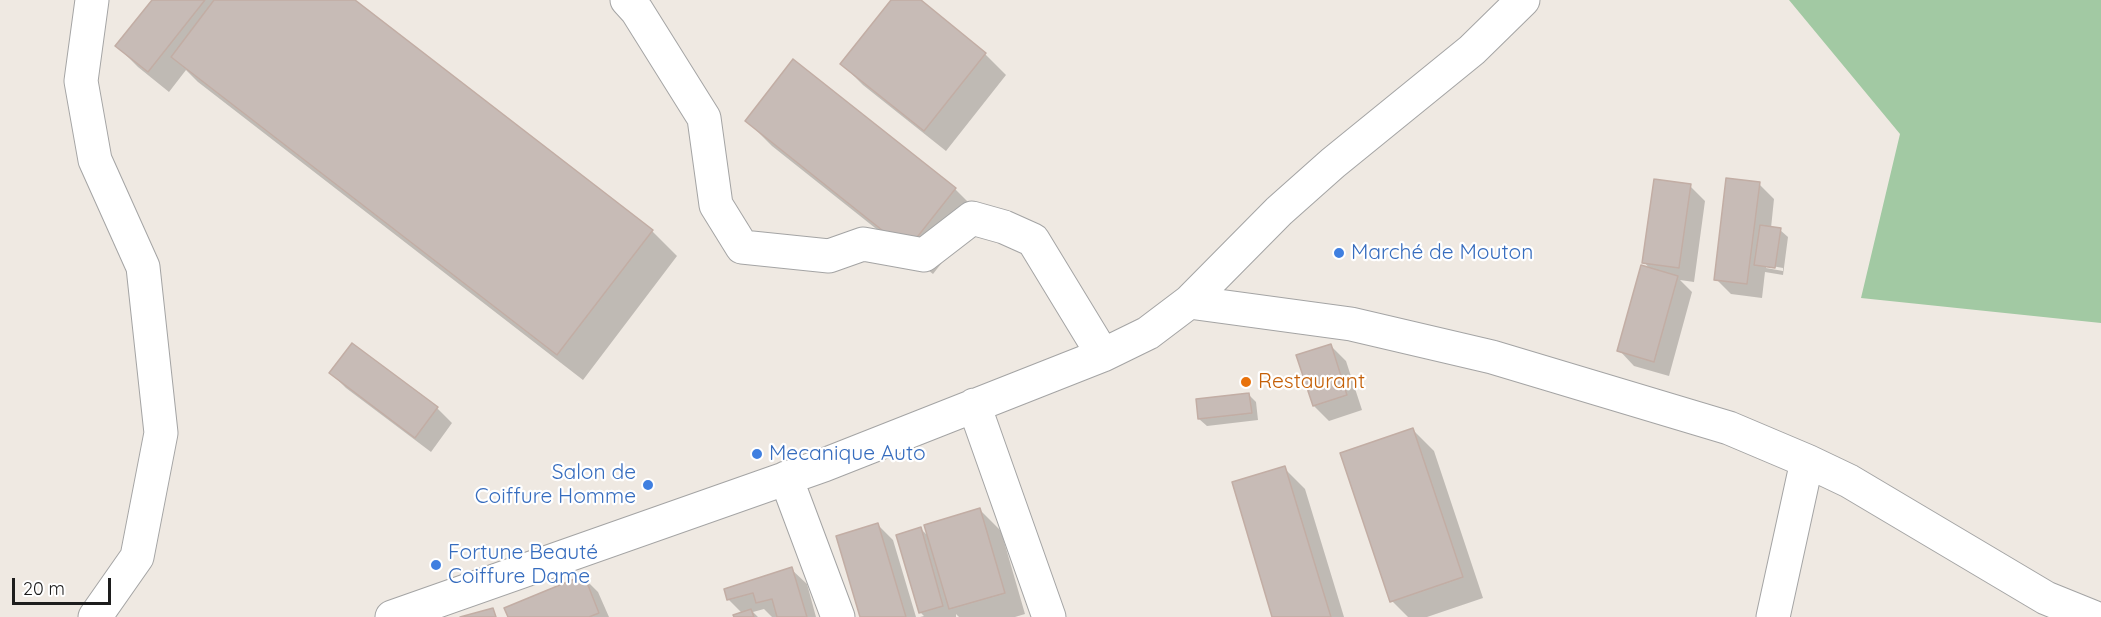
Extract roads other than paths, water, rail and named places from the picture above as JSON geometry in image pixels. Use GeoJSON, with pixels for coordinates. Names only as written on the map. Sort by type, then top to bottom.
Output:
{"type":"FeatureCollection","features":[{"type":"Feature","properties":{"kind":"street"},"geometry":{"type":"LineString","coordinates":[[92,0],[81,81],[95,160],[143,267],[161,433],[137,557],[95,617]]}},
{"type":"Feature","properties":{"kind":"street"},"geometry":{"type":"LineString","coordinates":[[627,0],[637,11],[704,118],[716,205],[742,247],[829,256],[864,244],[924,255],[972,218],[1004,227],[1033,240],[1103,355]]}},
{"type":"Feature","properties":{"kind":"street"},"geometry":{"type":"LineString","coordinates":[[392,617],[786,478],[1103,355],[1148,333],[1189,302],[1279,211],[1333,163],[1472,50],[1523,0]]}},
{"type":"Feature","properties":{"kind":"street"},"geometry":{"type":"LineString","coordinates":[[1189,302],[1351,324],[1492,357],[1729,428],[1849,481],[2043,608],[2093,617]]}},
{"type":"Feature","properties":{"kind":"street"},"geometry":{"type":"LineString","coordinates":[[974,405],[1050,617]]}},
{"type":"Feature","properties":{"kind":"street"},"geometry":{"type":"LineString","coordinates":[[1773,617],[1807,461]]}},
{"type":"Feature","properties":{"kind":"street"},"geometry":{"type":"LineString","coordinates":[[786,478],[838,617]]}},
{"type":"Feature","properties":{"kind":"place","name":"Marché de Mouton"},"geometry":{"type":"Point","coordinates":[1339,253]}},
{"type":"Feature","properties":{"kind":"place","name":"Restaurant"},"geometry":{"type":"Point","coordinates":[1246,382]}},
{"type":"Feature","properties":{"kind":"place","name":"Mecanique Auto"},"geometry":{"type":"Point","coordinates":[757,454]}},
{"type":"Feature","properties":{"kind":"place","name":"Salon de Coiffure Homme"},"geometry":{"type":"Point","coordinates":[648,485]}},
{"type":"Feature","properties":{"kind":"place","name":"Fortune Beauté Coiffure Dame"},"geometry":{"type":"Point","coordinates":[436,565]}}]}
